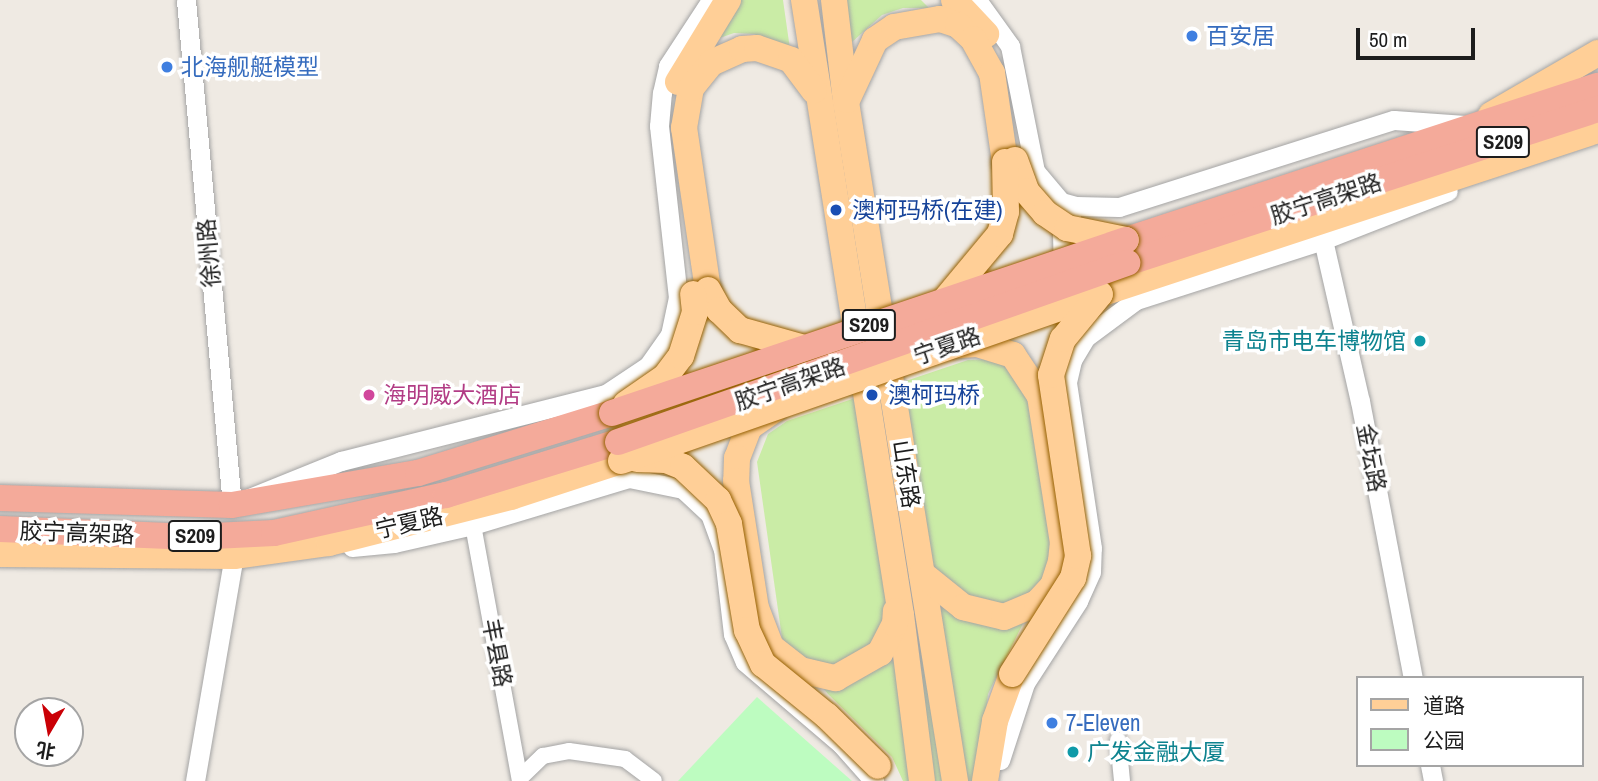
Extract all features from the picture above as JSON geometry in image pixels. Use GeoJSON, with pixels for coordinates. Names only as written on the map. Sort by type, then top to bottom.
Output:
{"type":"FeatureCollection","features":[{"type":"Feature","properties":{"kind":"highway","name":"胶宁高架路"},"geometry":{"type":"LineString","coordinates":[[0,529],[192,537],[274,533],[446,495],[620,451],[1128,262],[1473,126],[1598,86]]}},
{"type":"Feature","properties":{"kind":"highway","name":"胶宁高架路"},"geometry":{"type":"LineString","coordinates":[[0,498],[232,505],[395,478],[503,450],[945,300],[1128,262],[1598,109]]}},
{"type":"Feature","properties":{"kind":"main road"},"geometry":{"type":"LineString","coordinates":[[728,0],[683,69],[674,94],[671,120],[701,292],[740,330],[801,347]]}},
{"type":"Feature","properties":{"kind":"main road","name":"山东路"},"geometry":{"type":"LineString","coordinates":[[804,0],[897,592],[922,781]]}},
{"type":"Feature","properties":{"kind":"main road","name":"山东路"},"geometry":{"type":"LineString","coordinates":[[834,0],[846,102],[955,781]]}},
{"type":"Feature","properties":{"kind":"main road"},"geometry":{"type":"LineString","coordinates":[[945,300],[1000,234],[1006,212],[1010,161],[999,56],[974,18],[954,0]]}},
{"type":"Feature","properties":{"kind":"main road"},"geometry":{"type":"LineString","coordinates":[[846,102],[875,40],[894,27],[940,19],[958,25],[986,56],[1010,161],[1026,191],[1045,213],[1128,262]]}},
{"type":"Feature","properties":{"kind":"main road"},"geometry":{"type":"LineString","coordinates":[[612,413],[665,377],[681,356],[701,292],[684,128],[684,110],[699,74],[726,54],[757,48],[792,60],[818,96]]}},
{"type":"Feature","properties":{"kind":"main road"},"geometry":{"type":"LineString","coordinates":[[1473,126],[1598,52]]}},
{"type":"Feature","properties":{"kind":"main road","name":"宁夏路"},"geometry":{"type":"LineString","coordinates":[[0,554],[234,556],[295,547],[467,509],[620,451],[783,403],[1100,293],[1128,262],[1491,165],[1598,130]]}},
{"type":"Feature","properties":{"kind":"main road"},"geometry":{"type":"LineString","coordinates":[[985,781],[995,721],[1012,674],[1073,578],[1078,556],[1051,375],[1063,339],[1100,293]]}},
{"type":"Feature","properties":{"kind":"main road"},"geometry":{"type":"LineString","coordinates":[[922,574],[963,607],[1004,617],[1037,603],[1053,586],[1063,542],[1040,396],[1026,370],[1001,349],[977,344],[947,346]]}},
{"type":"Feature","properties":{"kind":"main road"},"geometry":{"type":"LineString","coordinates":[[783,403],[749,428],[737,458],[736,481],[761,630],[771,647],[800,670],[836,678],[873,659],[895,624],[897,592]]}},
{"type":"Feature","properties":{"kind":"main road"},"geometry":{"type":"LineString","coordinates":[[620,451],[666,460],[698,478],[718,500],[729,524],[747,630],[764,664],[827,716],[879,776]]}},
{"type":"Feature","properties":{"kind":"street","name":"徐州路"},"geometry":{"type":"LineString","coordinates":[[186,0],[232,505]]}},
{"type":"Feature","properties":{"kind":"street"},"geometry":{"type":"LineString","coordinates":[[232,505],[341,461],[606,394],[630,381],[659,354],[675,314],[678,298],[660,111],[668,66],[711,0]]}},
{"type":"Feature","properties":{"kind":"street"},"geometry":{"type":"LineString","coordinates":[[977,0],[1010,47],[1035,171],[1061,202],[1079,207],[1119,207],[1394,120],[1473,126]]}},
{"type":"Feature","properties":{"kind":"street"},"geometry":{"type":"LineString","coordinates":[[995,781],[1025,683],[1078,601],[1091,572],[1092,548],[1067,382],[1072,360],[1086,337],[1136,300],[1323,240],[1456,187],[1491,165]]}},
{"type":"Feature","properties":{"kind":"street"},"geometry":{"type":"LineString","coordinates":[[1079,207],[1062,233],[1060,262],[1074,312],[1100,325]]}},
{"type":"Feature","properties":{"kind":"street","name":"金坛路"},"geometry":{"type":"LineString","coordinates":[[1323,240],[1360,401],[1413,676]]}},
{"type":"Feature","properties":{"kind":"street"},"geometry":{"type":"LineString","coordinates":[[630,381],[656,421],[658,454],[647,479]]}},
{"type":"Feature","properties":{"kind":"street"},"geometry":{"type":"LineString","coordinates":[[295,547],[394,543],[473,524],[629,478],[647,479],[683,489],[710,514],[723,549],[733,634],[745,662],[879,776]]}},
{"type":"Feature","properties":{"kind":"street","name":"丰县路"},"geometry":{"type":"LineString","coordinates":[[473,524],[520,780]]}},
{"type":"Feature","properties":{"kind":"street"},"geometry":{"type":"LineString","coordinates":[[195,781],[234,556]]}},
{"type":"Feature","properties":{"kind":"street"},"geometry":{"type":"LineString","coordinates":[[1118,740],[1122,781]]}},
{"type":"Feature","properties":{"kind":"street"},"geometry":{"type":"LineString","coordinates":[[520,780],[543,756],[569,751],[625,760],[654,781]]}},
{"type":"Feature","properties":{"kind":"green space"},"geometry":{"type":"Polygon","coordinates":[[[738,0],[783,0],[790,49],[754,34],[734,33],[711,41],[738,0]]]}},
{"type":"Feature","properties":{"kind":"green space"},"geometry":{"type":"Polygon","coordinates":[[[845,0],[921,0],[929,8],[903,8],[882,15],[851,43],[845,0]]]}},
{"type":"Feature","properties":{"kind":"green space"},"geometry":{"type":"Polygon","coordinates":[[[994,359],[1016,367],[1031,397],[1051,551],[1044,581],[988,694],[978,781],[903,781],[892,757],[828,694],[782,638],[757,462],[768,434],[787,421],[968,360],[994,359]]]}},
{"type":"Feature","properties":{"kind":"green space"},"geometry":{"type":"Polygon","coordinates":[[[757,697],[852,781],[678,781],[757,697]]]}},
{"type":"Feature","properties":{"kind":"place","name":"百安居"},"geometry":{"type":"Point","coordinates":[1192,36]}},
{"type":"Feature","properties":{"kind":"place","name":"北海舰艇模型"},"geometry":{"type":"Point","coordinates":[167,67]}},
{"type":"Feature","properties":{"kind":"place","name":"澳柯玛桥(在建)"},"geometry":{"type":"Point","coordinates":[836,210]}},
{"type":"Feature","properties":{"kind":"place","name":"青岛市电车博物馆"},"geometry":{"type":"Point","coordinates":[1420,341]}},
{"type":"Feature","properties":{"kind":"place","name":"海明威大酒店"},"geometry":{"type":"Point","coordinates":[369,395]}},
{"type":"Feature","properties":{"kind":"place","name":"澳柯玛桥"},"geometry":{"type":"Point","coordinates":[872,395]}},
{"type":"Feature","properties":{"kind":"place","name":"7-Eleven"},"geometry":{"type":"Point","coordinates":[1052,723]}},
{"type":"Feature","properties":{"kind":"place","name":"广发金融大厦"},"geometry":{"type":"Point","coordinates":[1073,752]}}]}
